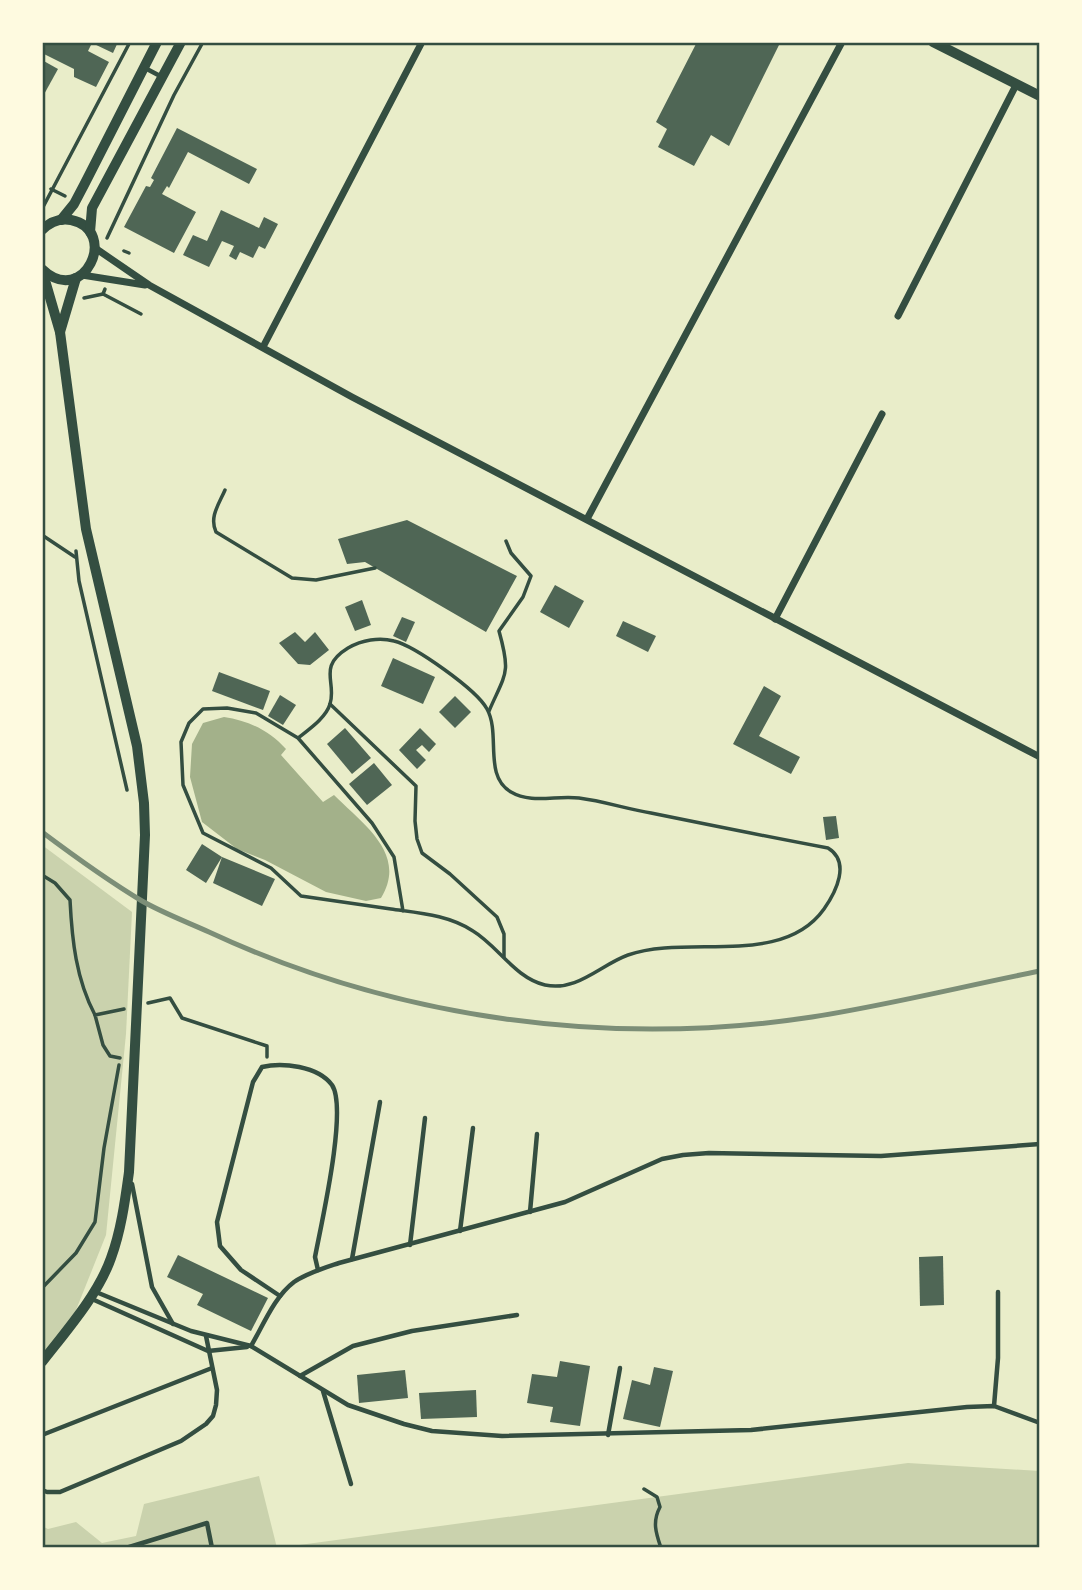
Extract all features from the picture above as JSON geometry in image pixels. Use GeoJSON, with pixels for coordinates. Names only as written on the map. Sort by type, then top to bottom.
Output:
{"type":"FeatureCollection","features":[{"type":"Feature","properties":{"kind":"street"},"geometry":{"type":"LineString","coordinates":[[42,230],[74,204],[157,42]]}},
{"type":"Feature","properties":{"kind":"street"},"geometry":{"type":"LineString","coordinates":[[60,332],[79,276],[94,258],[95,248],[90,232],[92,208],[181,42]]}},
{"type":"Feature","properties":{"kind":"street"},"geometry":{"type":"LineString","coordinates":[[263,347],[422,42]]}},
{"type":"Feature","properties":{"kind":"street"},"geometry":{"type":"LineString","coordinates":[[587,519],[842,42]]}},
{"type":"Feature","properties":{"kind":"street"},"geometry":{"type":"LineString","coordinates":[[933,42],[1040,96]]}},
{"type":"Feature","properties":{"kind":"street"},"geometry":{"type":"LineString","coordinates":[[898,316],[1016,85]]}},
{"type":"Feature","properties":{"kind":"street"},"geometry":{"type":"LineString","coordinates":[[52,221],[77,222],[90,232]]}},
{"type":"Feature","properties":{"kind":"street"},"geometry":{"type":"LineString","coordinates":[[95,248],[149,285],[352,397],[1040,757]]}},
{"type":"Feature","properties":{"kind":"street"},"geometry":{"type":"LineString","coordinates":[[42,270],[60,280],[79,276],[149,285]]}},
{"type":"Feature","properties":{"kind":"street"},"geometry":{"type":"LineString","coordinates":[[42,270],[60,332],[82,500],[95,570],[136,746],[144,803],[145,835],[129,1172],[121,1221],[111,1259],[91,1294],[42,1362]]}},
{"type":"Feature","properties":{"kind":"street"},"geometry":{"type":"LineString","coordinates":[[775,619],[882,414]]}},
{"type":"Feature","properties":{"kind":"lane"},"geometry":{"type":"LineString","coordinates":[[144,67],[163,77]]}},
{"type":"Feature","properties":{"kind":"lane"},"geometry":{"type":"LineString","coordinates":[[280,1296],[241,1270],[220,1245],[217,1222],[253,1082],[262,1067],[277,1064],[317,1072],[332,1086],[336,1100],[335,1153],[315,1256],[318,1270]]}},
{"type":"Feature","properties":{"kind":"lane"},"geometry":{"type":"LineString","coordinates":[[352,1259],[380,1102]]}},
{"type":"Feature","properties":{"kind":"lane"},"geometry":{"type":"LineString","coordinates":[[410,1245],[425,1118]]}},
{"type":"Feature","properties":{"kind":"lane"},"geometry":{"type":"LineString","coordinates":[[460,1232],[473,1128]]}},
{"type":"Feature","properties":{"kind":"lane"},"geometry":{"type":"LineString","coordinates":[[530,1212],[537,1134]]}},
{"type":"Feature","properties":{"kind":"lane"},"geometry":{"type":"LineString","coordinates":[[251,1346],[280,1296],[292,1283],[318,1270],[588,1194],[662,1159],[709,1153],[881,1156],[1040,1144]]}},
{"type":"Feature","properties":{"kind":"lane"},"geometry":{"type":"LineString","coordinates":[[129,1172],[152,1287],[173,1324]]}},
{"type":"Feature","properties":{"kind":"lane"},"geometry":{"type":"LineString","coordinates":[[995,1406],[998,1292]]}},
{"type":"Feature","properties":{"kind":"lane"},"geometry":{"type":"LineString","coordinates":[[91,1294],[208,1351],[251,1346]]}},
{"type":"Feature","properties":{"kind":"lane"},"geometry":{"type":"LineString","coordinates":[[91,1294],[206,1336],[251,1346],[348,1405],[376,1416],[432,1431],[502,1436],[751,1430],[995,1406],[1040,1423]]}},
{"type":"Feature","properties":{"kind":"lane"},"geometry":{"type":"LineString","coordinates":[[300,1376],[353,1346],[412,1331],[517,1315]]}},
{"type":"Feature","properties":{"kind":"lane"},"geometry":{"type":"LineString","coordinates":[[42,1490],[60,1492],[196,1433],[213,1416],[216,1405],[217,1390],[206,1336]]}},
{"type":"Feature","properties":{"kind":"lane"},"geometry":{"type":"LineString","coordinates":[[42,1434],[212,1368]]}},
{"type":"Feature","properties":{"kind":"lane"},"geometry":{"type":"LineString","coordinates":[[608,1434],[620,1368]]}},
{"type":"Feature","properties":{"kind":"lane"},"geometry":{"type":"LineString","coordinates":[[323,1391],[351,1484]]}},
{"type":"Feature","properties":{"kind":"lane"},"geometry":{"type":"LineString","coordinates":[[126,1548],[207,1523],[212,1548]]}},
{"type":"Feature","properties":{"kind":"path"},"geometry":{"type":"LineString","coordinates":[[42,209],[130,42]]}},
{"type":"Feature","properties":{"kind":"path"},"geometry":{"type":"LineString","coordinates":[[106,241],[163,119],[203,42]]}},
{"type":"Feature","properties":{"kind":"path"},"geometry":{"type":"LineString","coordinates":[[115,246],[126,252],[117,264]]}},
{"type":"Feature","properties":{"kind":"path"},"geometry":{"type":"LineString","coordinates":[[110,279],[103,294],[141,314]]}},
{"type":"Feature","properties":{"kind":"path"},"geometry":{"type":"LineString","coordinates":[[225,490],[214,515],[216,532],[292,578],[316,580],[375,568]]}},
{"type":"Feature","properties":{"kind":"path"},"geometry":{"type":"LineString","coordinates":[[42,535],[76,558],[128,795]]}},
{"type":"Feature","properties":{"kind":"path"},"geometry":{"type":"LineString","coordinates":[[489,711],[505,675],[507,661],[499,631],[523,597],[531,576],[511,553],[506,541]]}},
{"type":"Feature","properties":{"kind":"path"},"geometry":{"type":"LineString","coordinates":[[298,738],[316,723],[330,704],[330,668],[336,658],[348,648],[362,642],[374,639],[398,641],[467,686],[482,700],[489,711],[494,732],[495,766],[499,781],[508,791],[521,797],[580,798],[828,848],[835,852],[840,860],[838,882],[819,915],[803,929],[782,939],[746,945],[652,949],[625,957],[567,986],[541,984],[500,955],[505,957]]}},
{"type":"Feature","properties":{"kind":"path"},"geometry":{"type":"LineString","coordinates":[[330,704],[416,786],[415,821],[422,853],[450,874],[497,917],[504,934],[505,957]]}},
{"type":"Feature","properties":{"kind":"path"},"geometry":{"type":"LineString","coordinates":[[403,911],[394,857],[372,823],[298,738],[256,713],[227,708],[203,709],[189,723],[181,742],[183,785],[203,833],[271,869],[301,896],[403,911],[431,915],[475,931],[505,957]]}},
{"type":"Feature","properties":{"kind":"path"},"geometry":{"type":"LineString","coordinates":[[42,875],[55,883],[70,900],[72,939],[83,993],[95,1015]]}},
{"type":"Feature","properties":{"kind":"path"},"geometry":{"type":"LineString","coordinates":[[170,998],[182,1018],[267,1046],[268,1066]]}},
{"type":"Feature","properties":{"kind":"path"},"geometry":{"type":"LineString","coordinates":[[42,1289],[76,1254],[95,1222],[104,1148],[122,1046]]}},
{"type":"Feature","properties":{"kind":"path"},"geometry":{"type":"LineString","coordinates":[[644,1489],[657,1497],[660,1507],[654,1529],[661,1548]]}},
{"type":"Feature","properties":{"kind":"shaded area"},"geometry":{"type":"Polygon","coordinates":[[[224,717],[250,724],[273,737],[286,749],[281,755],[323,802],[334,795],[369,829],[386,854],[389,867],[388,882],[381,898],[366,901],[326,892],[265,860],[237,849],[202,822],[190,777],[192,744],[203,723],[224,717]]]}},
{"type":"Feature","properties":{"kind":"shaded area"},"geometry":{"type":"Polygon","coordinates":[[[42,845],[132,912],[126,1034],[106,1235],[62,1345],[42,1360],[42,845]]]}},
{"type":"Feature","properties":{"kind":"shaded area"},"geometry":{"type":"Polygon","coordinates":[[[908,1463],[1040,1471],[1040,1548],[277,1548],[908,1463]]]}},
{"type":"Feature","properties":{"kind":"shaded area"},"geometry":{"type":"Polygon","coordinates":[[[259,1476],[277,1548],[42,1548],[42,1526],[48,1529],[76,1522],[102,1543],[136,1536],[144,1504],[259,1476]]]}},
{"type":"Feature","properties":{"kind":"building"},"geometry":{"type":"Polygon","coordinates":[[[42,42],[118,42],[113,53],[92,43],[88,51],[109,62],[96,87],[74,77],[74,69],[42,53],[42,42]]]}},
{"type":"Feature","properties":{"kind":"building"},"geometry":{"type":"Polygon","coordinates":[[[697,42],[773,42],[779,45],[729,146],[711,135],[694,166],[658,147],[667,129],[656,122],[697,42]]]}},
{"type":"Feature","properties":{"kind":"building"},"geometry":{"type":"Polygon","coordinates":[[[42,60],[58,69],[42,98],[42,60]]]}},
{"type":"Feature","properties":{"kind":"building"},"geometry":{"type":"Polygon","coordinates":[[[177,128],[257,169],[249,184],[188,152],[169,188],[167,186],[162,194],[196,212],[174,253],[124,227],[146,186],[150,187],[154,180],[151,178],[177,128]]]}},
{"type":"Feature","properties":{"kind":"building"},"geometry":{"type":"Polygon","coordinates":[[[221,210],[259,228],[264,217],[278,224],[265,249],[259,246],[253,258],[240,252],[236,260],[229,256],[234,246],[222,241],[209,267],[183,255],[193,235],[207,241],[221,210]]]}},
{"type":"Feature","properties":{"kind":"building"},"geometry":{"type":"Polygon","coordinates":[[[407,520],[517,576],[486,632],[365,562],[347,564],[338,539],[407,520]]]}},
{"type":"Feature","properties":{"kind":"building"},"geometry":{"type":"Polygon","coordinates":[[[555,585],[584,601],[569,628],[540,612],[555,585]]]}},
{"type":"Feature","properties":{"kind":"building"},"geometry":{"type":"Polygon","coordinates":[[[362,600],[371,625],[355,631],[345,607],[362,600]]]}},
{"type":"Feature","properties":{"kind":"building"},"geometry":{"type":"Polygon","coordinates":[[[402,617],[415,622],[406,642],[393,636],[402,617]]]}},
{"type":"Feature","properties":{"kind":"building"},"geometry":{"type":"Polygon","coordinates":[[[623,621],[656,636],[648,652],[616,636],[623,621]]]}},
{"type":"Feature","properties":{"kind":"building"},"geometry":{"type":"Polygon","coordinates":[[[295,632],[305,642],[315,632],[329,650],[310,665],[298,664],[279,643],[295,632]]]}},
{"type":"Feature","properties":{"kind":"building"},"geometry":{"type":"Polygon","coordinates":[[[393,658],[435,677],[423,704],[381,686],[393,658]]]}},
{"type":"Feature","properties":{"kind":"building"},"geometry":{"type":"Polygon","coordinates":[[[219,672],[270,691],[263,710],[212,691],[219,672]]]}},
{"type":"Feature","properties":{"kind":"building"},"geometry":{"type":"Polygon","coordinates":[[[764,686],[781,696],[759,736],[800,757],[791,774],[733,744],[764,686]]]}},
{"type":"Feature","properties":{"kind":"building"},"geometry":{"type":"Polygon","coordinates":[[[280,695],[296,705],[283,725],[268,716],[280,695]]]}},
{"type":"Feature","properties":{"kind":"building"},"geometry":{"type":"Polygon","coordinates":[[[455,696],[471,712],[455,728],[439,712],[455,696]]]}},
{"type":"Feature","properties":{"kind":"building"},"geometry":{"type":"Polygon","coordinates":[[[345,728],[371,758],[352,774],[327,744],[345,728]]]}},
{"type":"Feature","properties":{"kind":"building"},"geometry":{"type":"Polygon","coordinates":[[[420,728],[436,744],[429,752],[422,745],[416,750],[426,760],[417,769],[399,750],[420,728]]]}},
{"type":"Feature","properties":{"kind":"building"},"geometry":{"type":"Polygon","coordinates":[[[374,763],[392,785],[367,805],[349,784],[374,763]]]}},
{"type":"Feature","properties":{"kind":"building"},"geometry":{"type":"Polygon","coordinates":[[[836,816],[839,838],[826,840],[823,817],[836,816]]]}},
{"type":"Feature","properties":{"kind":"building"},"geometry":{"type":"Polygon","coordinates":[[[202,844],[222,857],[206,883],[186,870],[202,844]]]}},
{"type":"Feature","properties":{"kind":"building"},"geometry":{"type":"Polygon","coordinates":[[[222,857],[275,879],[262,906],[213,883],[222,857]]]}},
{"type":"Feature","properties":{"kind":"building"},"geometry":{"type":"Polygon","coordinates":[[[178,1255],[268,1298],[251,1331],[197,1305],[203,1294],[167,1277],[178,1255]]]}},
{"type":"Feature","properties":{"kind":"building"},"geometry":{"type":"Polygon","coordinates":[[[943,1256],[944,1305],[920,1306],[919,1257],[943,1256]]]}},
{"type":"Feature","properties":{"kind":"building"},"geometry":{"type":"Polygon","coordinates":[[[560,1361],[590,1366],[580,1426],[550,1422],[553,1407],[527,1403],[532,1374],[557,1377],[560,1361]]]}},
{"type":"Feature","properties":{"kind":"building"},"geometry":{"type":"Polygon","coordinates":[[[654,1367],[673,1371],[660,1427],[623,1419],[632,1380],[650,1385],[654,1367]]]}},
{"type":"Feature","properties":{"kind":"building"},"geometry":{"type":"Polygon","coordinates":[[[405,1370],[408,1398],[359,1403],[357,1375],[405,1370]]]}},
{"type":"Feature","properties":{"kind":"building"},"geometry":{"type":"Polygon","coordinates":[[[476,1390],[477,1417],[421,1419],[419,1393],[476,1390]]]}},
{"type":"Feature","properties":{"kind":"railway"},"geometry":{"type":"LineString","coordinates":[[42,832],[103,876],[150,905],[280,962],[353,986],[428,1005],[504,1019],[581,1027],[658,1029],[735,1026],[841,1012],[1040,971]]}}]}
